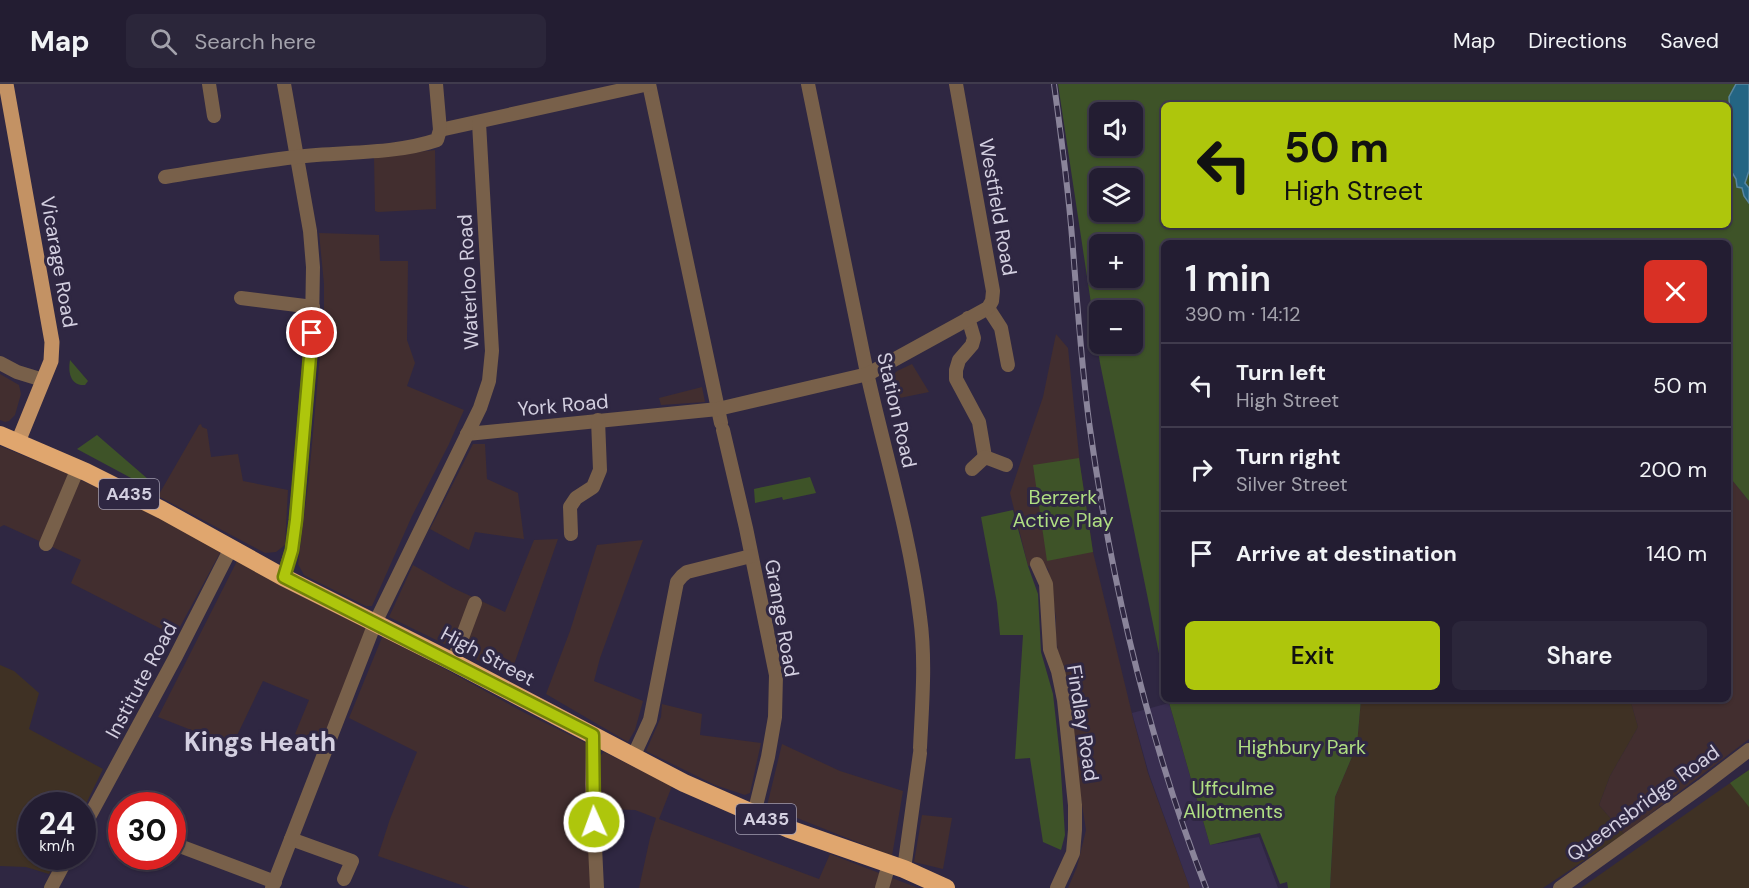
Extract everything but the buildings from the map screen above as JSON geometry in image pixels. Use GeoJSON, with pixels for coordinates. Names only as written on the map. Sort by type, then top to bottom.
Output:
{"type":"FeatureCollection","features":[{"type":"Feature","properties":{"kind":"highway","name":"A435"},"geometry":{"type":"LineString","coordinates":[[0,435],[18,442]]}},
{"type":"Feature","properties":{"kind":"highway","name":"High Street"},"geometry":{"type":"LineString","coordinates":[[18,442],[78,468],[162,510],[284,577],[453,662],[684,783],[789,829],[896,867],[946,888]]}},
{"type":"Feature","properties":{"kind":"main road","name":"Vicarage Road"},"geometry":{"type":"LineString","coordinates":[[6,84],[51,342],[51,360],[18,442]]}},
{"type":"Feature","properties":{"kind":"street"},"geometry":{"type":"LineString","coordinates":[[209,84],[214,116]]}},
{"type":"Feature","properties":{"kind":"street"},"geometry":{"type":"LineString","coordinates":[[284,84],[312,255],[313,307],[296,520],[292,550],[284,577]]}},
{"type":"Feature","properties":{"kind":"street"},"geometry":{"type":"LineString","coordinates":[[165,177],[297,156],[364,152],[424,144],[437,140],[440,130],[436,84]]}},
{"type":"Feature","properties":{"kind":"street"},"geometry":{"type":"LineString","coordinates":[[440,130],[649,84]]}},
{"type":"Feature","properties":{"kind":"street","name":"Grange Road"},"geometry":{"type":"LineString","coordinates":[[649,84],[776,675],[775,717],[754,814]]}},
{"type":"Feature","properties":{"kind":"street","name":"Station Road"},"geometry":{"type":"LineString","coordinates":[[808,84],[921,619],[923,684],[920,751],[896,867],[882,888]]}},
{"type":"Feature","properties":{"kind":"street","name":"Westfield Road"},"geometry":{"type":"LineString","coordinates":[[956,84],[993,291],[992,301],[988,308]]}},
{"type":"Feature","properties":{"kind":"street","name":"Waterloo Road"},"geometry":{"type":"LineString","coordinates":[[467,434],[480,408],[489,381],[492,351],[479,123]]}},
{"type":"Feature","properties":{"kind":"street"},"geometry":{"type":"LineString","coordinates":[[241,298],[313,307]]}},
{"type":"Feature","properties":{"kind":"street"},"geometry":{"type":"LineString","coordinates":[[868,374],[988,308],[1001,328],[1008,365]]}},
{"type":"Feature","properties":{"kind":"street"},"geometry":{"type":"LineString","coordinates":[[968,318],[974,338],[972,345],[959,360],[956,379],[979,422],[985,457]]}},
{"type":"Feature","properties":{"kind":"street"},"geometry":{"type":"LineString","coordinates":[[0,363],[17,372],[43,380]]}},
{"type":"Feature","properties":{"kind":"street","name":"York Road"},"geometry":{"type":"LineString","coordinates":[[467,434],[718,409],[868,374]]}},
{"type":"Feature","properties":{"kind":"street"},"geometry":{"type":"LineString","coordinates":[[571,534],[570,507],[576,498],[592,487],[600,470],[598,420]]}},
{"type":"Feature","properties":{"kind":"street"},"geometry":{"type":"LineString","coordinates":[[186,849],[274,885],[375,623],[467,434]]}},
{"type":"Feature","properties":{"kind":"street"},"geometry":{"type":"LineString","coordinates":[[985,457],[1006,465]]}},
{"type":"Feature","properties":{"kind":"street"},"geometry":{"type":"LineString","coordinates":[[972,469],[985,457]]}},
{"type":"Feature","properties":{"kind":"street"},"geometry":{"type":"LineString","coordinates":[[46,544],[78,468]]}},
{"type":"Feature","properties":{"kind":"street","name":"Institute Road"},"geometry":{"type":"LineString","coordinates":[[96,804],[231,548]]}},
{"type":"Feature","properties":{"kind":"street"},"geometry":{"type":"LineString","coordinates":[[633,757],[650,720],[677,582],[687,572],[751,556]]}},
{"type":"Feature","properties":{"kind":"street","name":"Findlay Road"},"geometry":{"type":"LineString","coordinates":[[1037,564],[1046,584],[1050,649],[1058,671],[1064,700],[1075,805],[1076,830],[1073,853],[1057,888]]}},
{"type":"Feature","properties":{"kind":"street"},"geometry":{"type":"LineString","coordinates":[[453,662],[474,603]]}},
{"type":"Feature","properties":{"kind":"street"},"geometry":{"type":"LineString","coordinates":[[593,735],[592,784],[597,888]]}},
{"type":"Feature","properties":{"kind":"street","name":"Queensbridge Road"},"geometry":{"type":"LineString","coordinates":[[1560,888],[1749,750]]}},
{"type":"Feature","properties":{"kind":"street"},"geometry":{"type":"LineString","coordinates":[[291,839],[352,861],[344,879]]}},
{"type":"Feature","properties":{"kind":"street"},"geometry":{"type":"LineString","coordinates":[[51,888],[61,870]]}},
{"type":"Feature","properties":{"kind":"shaded area"},"geometry":{"type":"Polygon","coordinates":[[[435,150],[436,209],[375,211],[374,157],[435,150]]]}},
{"type":"Feature","properties":{"kind":"shaded area"},"geometry":{"type":"Polygon","coordinates":[[[319,233],[379,235],[380,261],[408,261],[407,340],[415,363],[407,386],[464,410],[412,516],[372,606],[366,606],[304,575],[298,564],[309,477],[324,310],[319,233]]]}},
{"type":"Feature","properties":{"kind":"shaded area"},"geometry":{"type":"Polygon","coordinates":[[[1056,334],[1068,348],[1080,465],[1093,552],[1133,718],[1148,773],[1190,888],[1068,888],[1077,867],[1086,830],[1056,639],[1056,618],[1048,569],[1042,563],[1028,566],[1010,493],[1043,397],[1056,334]]]}},
{"type":"Feature","properties":{"kind":"shaded area"},"geometry":{"type":"Polygon","coordinates":[[[912,364],[929,392],[890,400],[887,382],[897,371],[912,364]]]}},
{"type":"Feature","properties":{"kind":"shaded area"},"geometry":{"type":"Polygon","coordinates":[[[0,374],[19,385],[21,394],[15,415],[5,422],[0,420],[0,374]]]}},
{"type":"Feature","properties":{"kind":"shaded area"},"geometry":{"type":"Polygon","coordinates":[[[702,387],[705,402],[661,405],[659,398],[702,387]]]}},
{"type":"Feature","properties":{"kind":"shaded area"},"geometry":{"type":"Polygon","coordinates":[[[201,424],[207,429],[211,457],[238,454],[243,481],[288,490],[285,545],[276,552],[265,553],[158,496],[201,424]]]}},
{"type":"Feature","properties":{"kind":"shaded area"},"geometry":{"type":"Polygon","coordinates":[[[473,444],[485,444],[487,479],[518,493],[524,539],[475,532],[469,550],[430,529],[473,444]]]}},
{"type":"Feature","properties":{"kind":"shaded area"},"geometry":{"type":"Polygon","coordinates":[[[0,446],[66,473],[165,520],[221,551],[175,636],[71,583],[81,560],[4,525],[0,527],[0,446]]]}},
{"type":"Feature","properties":{"kind":"shaded area"},"geometry":{"type":"Polygon","coordinates":[[[1731,479],[1749,501],[1749,739],[1624,834],[1599,805],[1610,776],[1638,727],[1631,702],[1731,702],[1731,479]]]}},
{"type":"Feature","properties":{"kind":"shaded area"},"geometry":{"type":"Polygon","coordinates":[[[558,539],[510,676],[389,617],[413,565],[453,588],[505,612],[534,540],[558,539]]]}},
{"type":"Feature","properties":{"kind":"shaded area"},"geometry":{"type":"Polygon","coordinates":[[[643,540],[600,658],[594,681],[643,701],[635,730],[628,742],[546,694],[570,631],[597,545],[643,540]]]}},
{"type":"Feature","properties":{"kind":"shaded area"},"geometry":{"type":"Polygon","coordinates":[[[238,559],[368,627],[320,744],[295,734],[309,700],[263,681],[232,746],[158,717],[238,559]]]}},
{"type":"Feature","properties":{"kind":"shaded area"},"geometry":{"type":"Polygon","coordinates":[[[383,635],[525,713],[588,744],[591,888],[470,888],[378,856],[417,752],[349,718],[383,635]]]}},
{"type":"Feature","properties":{"kind":"shaded area"},"geometry":{"type":"Polygon","coordinates":[[[0,665],[14,671],[39,693],[29,729],[103,769],[92,792],[18,792],[18,867],[0,866],[0,665]]]}},
{"type":"Feature","properties":{"kind":"shaded area"},"geometry":{"type":"Polygon","coordinates":[[[1361,702],[1631,702],[1638,727],[1610,776],[1599,805],[1624,834],[1543,888],[1330,888],[1335,797],[1357,745],[1361,702]]]}},
{"type":"Feature","properties":{"kind":"shaded area"},"geometry":{"type":"Polygon","coordinates":[[[1169,703],[1210,845],[1259,837],[1278,888],[1190,888],[1149,774],[1132,713],[1169,703]]]}},
{"type":"Feature","properties":{"kind":"shaded area"},"geometry":{"type":"Polygon","coordinates":[[[662,704],[702,714],[700,735],[761,743],[750,793],[745,795],[715,785],[646,751],[661,717],[662,704]]]}},
{"type":"Feature","properties":{"kind":"shaded area"},"geometry":{"type":"Polygon","coordinates":[[[782,744],[840,771],[903,791],[892,856],[767,806],[782,744]]]}},
{"type":"Feature","properties":{"kind":"shaded area"},"geometry":{"type":"Polygon","coordinates":[[[604,752],[672,786],[659,819],[819,879],[830,854],[918,888],[639,888],[656,818],[635,810],[601,809],[599,757],[604,752]]]}},
{"type":"Feature","properties":{"kind":"shaded area"},"geometry":{"type":"Polygon","coordinates":[[[1749,770],[1749,888],[1581,888],[1710,797],[1749,770]]]}},
{"type":"Feature","properties":{"kind":"shaded area"},"geometry":{"type":"Polygon","coordinates":[[[922,815],[952,818],[943,869],[914,862],[922,815]]]}},
{"type":"Feature","properties":{"kind":"shaded area"},"geometry":{"type":"Polygon","coordinates":[[[36,870],[51,870],[49,874],[36,870]]]}},
{"type":"Feature","properties":{"kind":"green space"},"geometry":{"type":"Polygon","coordinates":[[[1058,84],[1749,84],[1749,501],[1731,479],[1731,240],[1161,240],[1161,663],[1099,354],[1143,354],[1143,300],[1091,300],[1058,84]]]}},
{"type":"Feature","properties":{"kind":"green space"},"geometry":{"type":"Polygon","coordinates":[[[70,360],[88,381],[85,385],[73,381],[69,369],[70,360]]]}},
{"type":"Feature","properties":{"kind":"green space"},"geometry":{"type":"Polygon","coordinates":[[[97,435],[149,480],[146,486],[77,449],[97,435]]]}},
{"type":"Feature","properties":{"kind":"green space","name":"Berzerk Active Play"},"geometry":{"type":"Polygon","coordinates":[[[1079,458],[1093,552],[1047,561],[1033,465],[1079,458]]]}},
{"type":"Feature","properties":{"kind":"green space"},"geometry":{"type":"Polygon","coordinates":[[[810,477],[816,493],[755,503],[754,489],[810,477]]]}},
{"type":"Feature","properties":{"kind":"green space"},"geometry":{"type":"Polygon","coordinates":[[[1013,510],[1038,594],[1041,652],[1053,694],[1065,835],[1061,850],[1043,842],[1030,758],[1015,759],[1023,635],[1000,635],[997,603],[981,517],[1013,510]]]}},
{"type":"Feature","properties":{"kind":"green space"},"geometry":{"type":"Polygon","coordinates":[[[1169,702],[1361,702],[1357,745],[1335,797],[1330,888],[1288,888],[1287,882],[1280,884],[1260,833],[1210,845],[1169,702]]]}},
{"type":"Feature","properties":{"kind":"green space"},"geometry":{"type":"Polygon","coordinates":[[[1749,770],[1749,807],[1730,783],[1749,770]]]}},
{"type":"Feature","properties":{"kind":"water"},"geometry":{"type":"Polygon","coordinates":[[[1736,84],[1749,84],[1749,171],[1745,183],[1749,188],[1749,203],[1742,188],[1737,187],[1736,179],[1731,171],[1731,102],[1729,97],[1736,84]]]}},
{"type":"Feature","properties":{"kind":"railway"},"geometry":{"type":"LineString","coordinates":[[1054,84],[1068,199],[1086,399],[1108,541],[1149,717],[1166,775],[1206,888]]}},
{"type":"Feature","properties":{"kind":"district","name":"Kings Heath"},"geometry":{"type":"Point","coordinates":[260,742]}},
{"type":"Feature","properties":{"kind":"route"},"geometry":{"type":"LineString","coordinates":[[312,333],[296,520],[292,550],[284,577],[593,735],[594,822]]}},
{"type":"Feature","properties":{"kind":"park label","name":"Highbury Park"},"geometry":{"type":"Point","coordinates":[1302,747]}},
{"type":"Feature","properties":{"kind":"park label","name":"Uffculme Allotments"},"geometry":{"type":"Point","coordinates":[1233,800]}}]}
